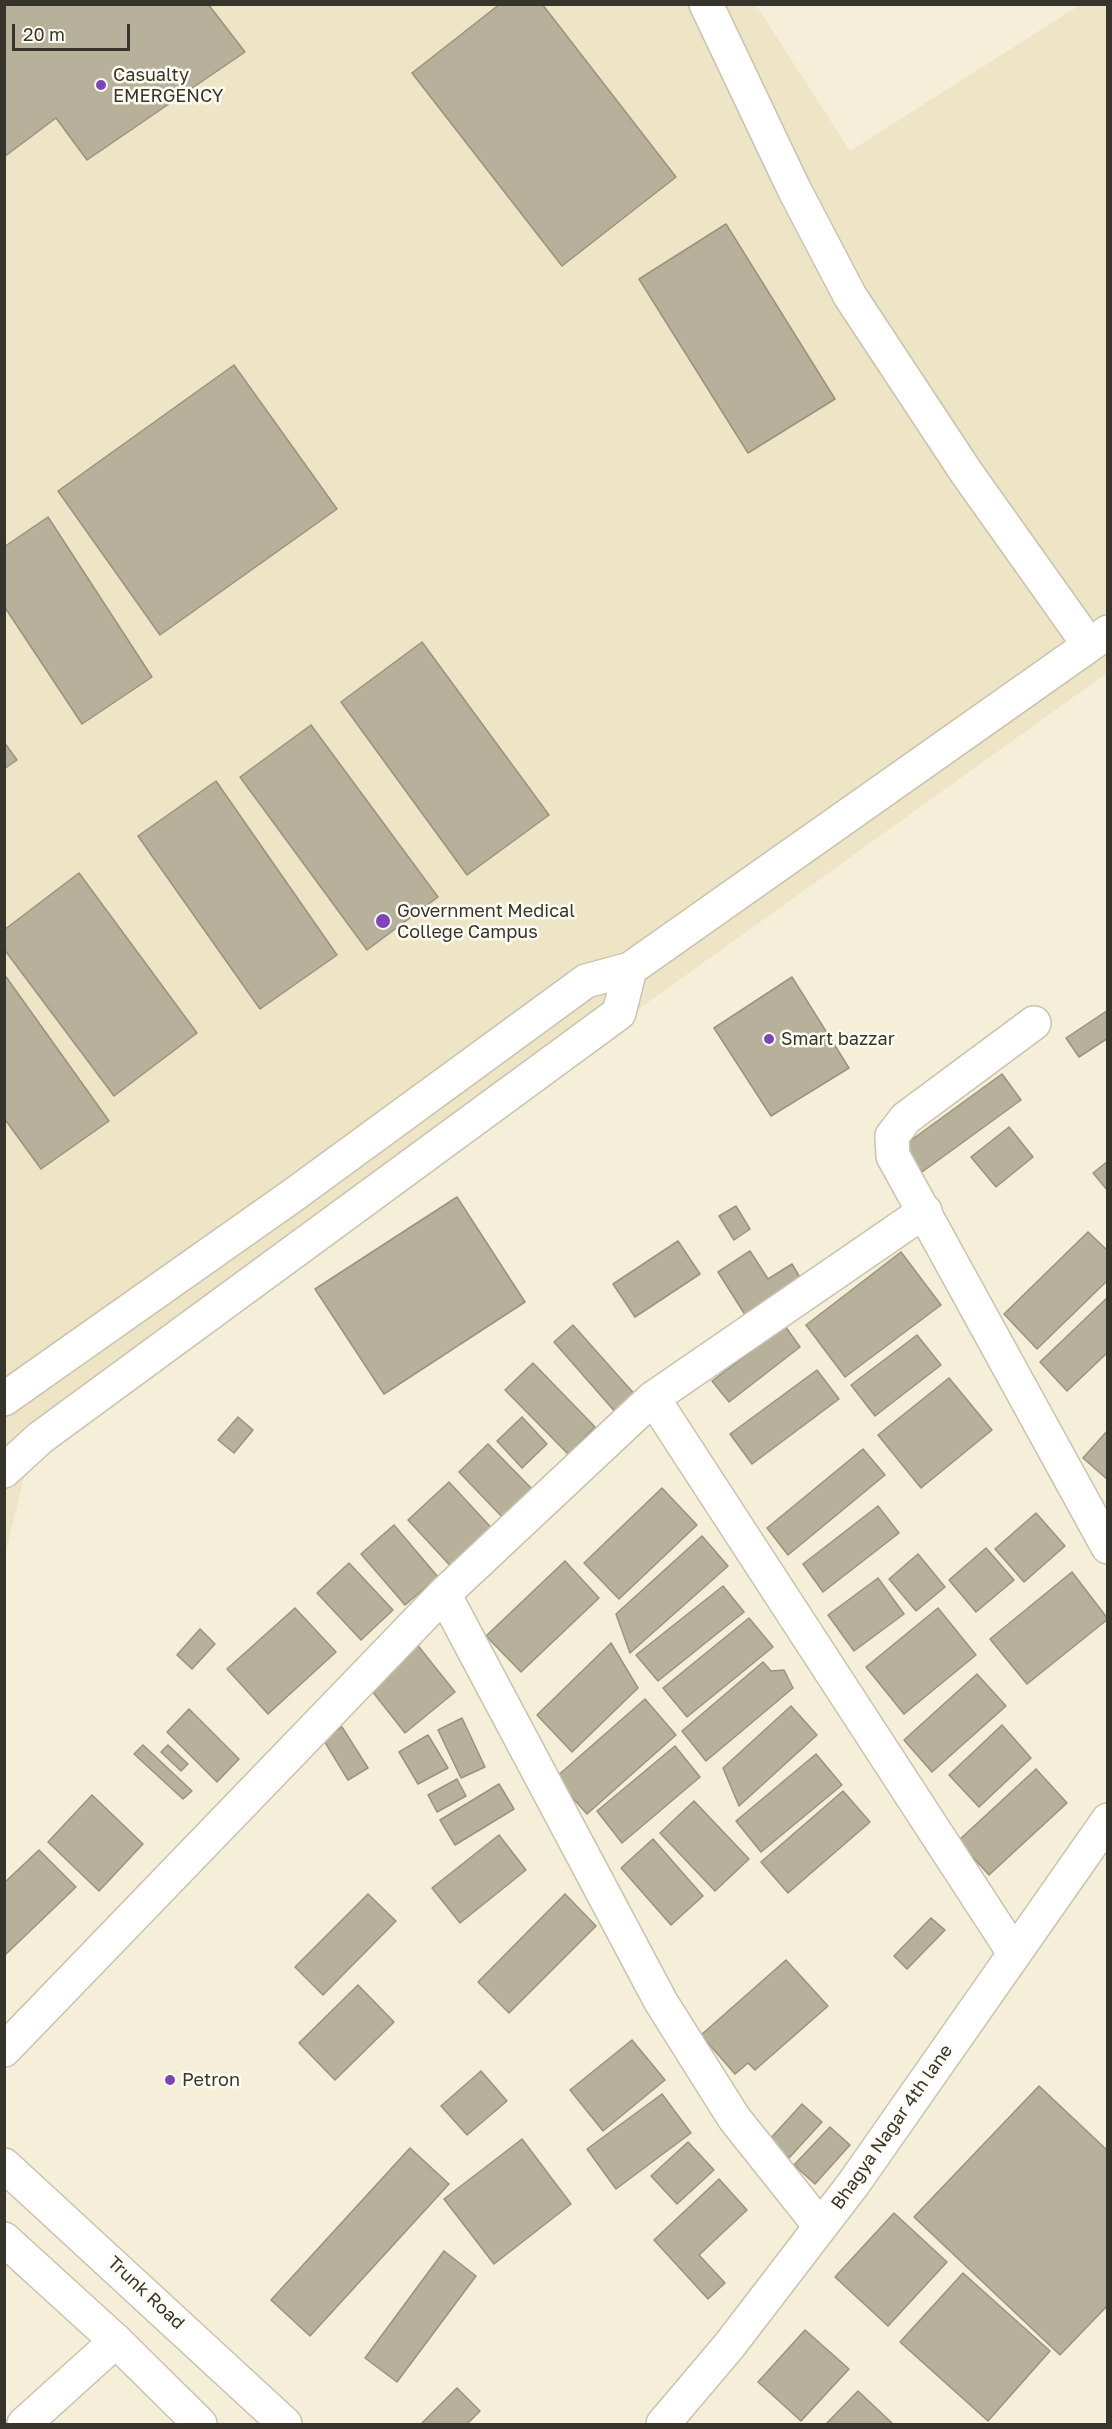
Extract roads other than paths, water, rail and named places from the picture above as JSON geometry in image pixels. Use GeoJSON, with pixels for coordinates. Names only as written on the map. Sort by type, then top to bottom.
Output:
{"type":"FeatureCollection","features":[{"type":"Feature","properties":{"kind":"street"},"geometry":{"type":"LineString","coordinates":[[4,1399],[233,1237],[586,981],[630,969],[1098,639],[966,472],[850,296],[779,159],[706,4]]}},
{"type":"Feature","properties":{"kind":"street"},"geometry":{"type":"LineString","coordinates":[[4,1471],[39,1438],[619,1013],[630,969]]}},
{"type":"Feature","properties":{"kind":"street"},"geometry":{"type":"LineString","coordinates":[[1034,1023],[906,1119],[892,1136],[893,1156],[1107,1547]]}},
{"type":"Feature","properties":{"kind":"street"},"geometry":{"type":"LineString","coordinates":[[4,2050],[444,1594],[653,1398],[925,1211]]}},
{"type":"Feature","properties":{"kind":"street"},"geometry":{"type":"LineString","coordinates":[[233,1237],[260,1277]]}},
{"type":"Feature","properties":{"kind":"street"},"geometry":{"type":"LineString","coordinates":[[653,1398],[1014,1953]]}},
{"type":"Feature","properties":{"kind":"street"},"geometry":{"type":"LineString","coordinates":[[444,1594],[661,2002],[734,2118],[820,2226]]}},
{"type":"Feature","properties":{"kind":"street","name":"Bhagya Nagar 4th lane"},"geometry":{"type":"LineString","coordinates":[[663,2424],[729,2346],[854,2183],[1107,1820]]}},
{"type":"Feature","properties":{"kind":"street","name":"Trunk Road"},"geometry":{"type":"LineString","coordinates":[[4,2165],[72,2225],[285,2424]]}},
{"type":"Feature","properties":{"kind":"street"},"geometry":{"type":"LineString","coordinates":[[4,2239],[116,2341],[200,2424]]}},
{"type":"Feature","properties":{"kind":"street"},"geometry":{"type":"LineString","coordinates":[[4,2406],[24,2424],[116,2341]]}},
{"type":"Feature","properties":{"kind":"place","name":"Casualty EMERGENCY"},"geometry":{"type":"Point","coordinates":[101,85]}},
{"type":"Feature","properties":{"kind":"place","name":"Government Medical College Campus"},"geometry":{"type":"Point","coordinates":[383,921]}},
{"type":"Feature","properties":{"kind":"place","name":"Smart bazzar"},"geometry":{"type":"Point","coordinates":[769,1039]}},
{"type":"Feature","properties":{"kind":"place","name":"Petron"},"geometry":{"type":"Point","coordinates":[170,2080]}}]}
